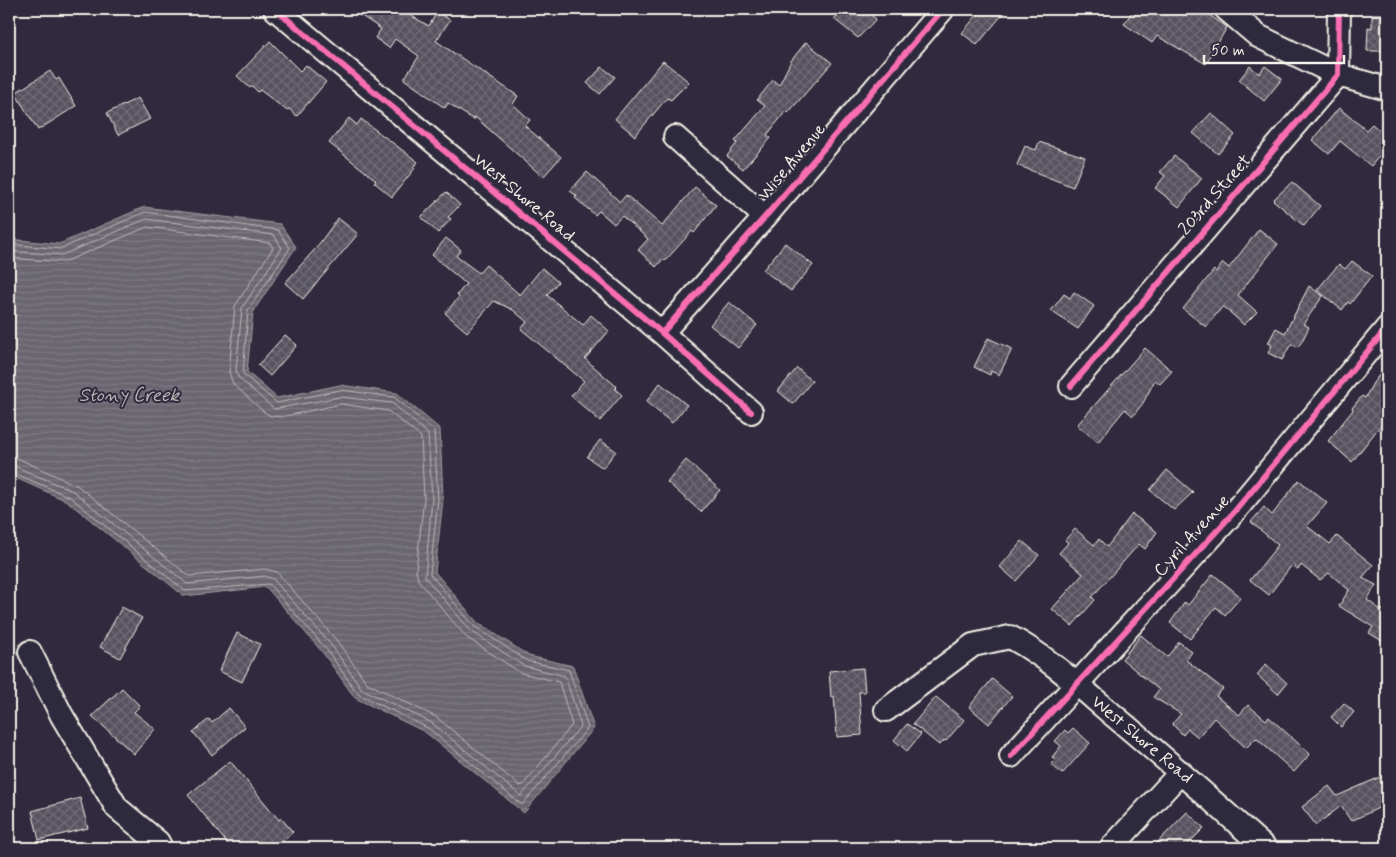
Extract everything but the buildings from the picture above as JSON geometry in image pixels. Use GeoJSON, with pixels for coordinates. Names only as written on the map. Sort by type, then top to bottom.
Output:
{"type":"FeatureCollection","features":[{"type":"Feature","properties":{"kind":"street","name":"West Shore Road"},"geometry":{"type":"LineString","coordinates":[[275,9],[662,333],[751,412]]}},
{"type":"Feature","properties":{"kind":"street","name":"Wise Avenue"},"geometry":{"type":"LineString","coordinates":[[662,333],[765,217],[943,9]]}},
{"type":"Feature","properties":{"kind":"street"},"geometry":{"type":"LineString","coordinates":[[1226,9],[1258,36],[1338,75],[1387,89]]}},
{"type":"Feature","properties":{"kind":"street"},"geometry":{"type":"LineString","coordinates":[[1338,75],[1339,9]]}},
{"type":"Feature","properties":{"kind":"street","name":"203rd Street"},"geometry":{"type":"LineString","coordinates":[[1071,386],[1338,75]]}},
{"type":"Feature","properties":{"kind":"street"},"geometry":{"type":"LineString","coordinates":[[675,137],[765,217]]}},
{"type":"Feature","properties":{"kind":"street","name":"Cyril Avenue"},"geometry":{"type":"LineString","coordinates":[[1011,756],[1235,511],[1387,328]]}},
{"type":"Feature","properties":{"kind":"street","name":"West Shore Road"},"geometry":{"type":"LineString","coordinates":[[886,710],[974,645],[1010,637],[1030,648],[1076,683],[1181,772],[1265,848]]}},
{"type":"Feature","properties":{"kind":"street"},"geometry":{"type":"LineString","coordinates":[[30,652],[51,696],[117,808],[158,842],[161,848]]}},
{"type":"Feature","properties":{"kind":"street"},"geometry":{"type":"LineString","coordinates":[[1111,848],[1181,772]]}},
{"type":"Feature","properties":{"kind":"water","name":"Stony Creek"},"geometry":{"type":"Polygon","coordinates":[[[144,207],[280,224],[296,247],[253,312],[247,372],[277,398],[340,385],[397,393],[440,429],[443,499],[435,572],[477,622],[529,656],[573,666],[594,728],[524,813],[425,732],[355,698],[323,653],[266,587],[184,596],[67,501],[9,475],[9,239],[59,244],[144,207]]]}},
{"type":"Feature","properties":{"kind":"cycle path"},"geometry":{"type":"LineString","coordinates":[[275,9],[662,333],[751,412]]}},
{"type":"Feature","properties":{"kind":"cycle path"},"geometry":{"type":"LineString","coordinates":[[662,333],[765,217],[943,9]]}},
{"type":"Feature","properties":{"kind":"cycle path"},"geometry":{"type":"LineString","coordinates":[[1071,386],[1338,75],[1339,9]]}},
{"type":"Feature","properties":{"kind":"cycle path"},"geometry":{"type":"LineString","coordinates":[[1011,756],[1235,511],[1387,328]]}}]}
